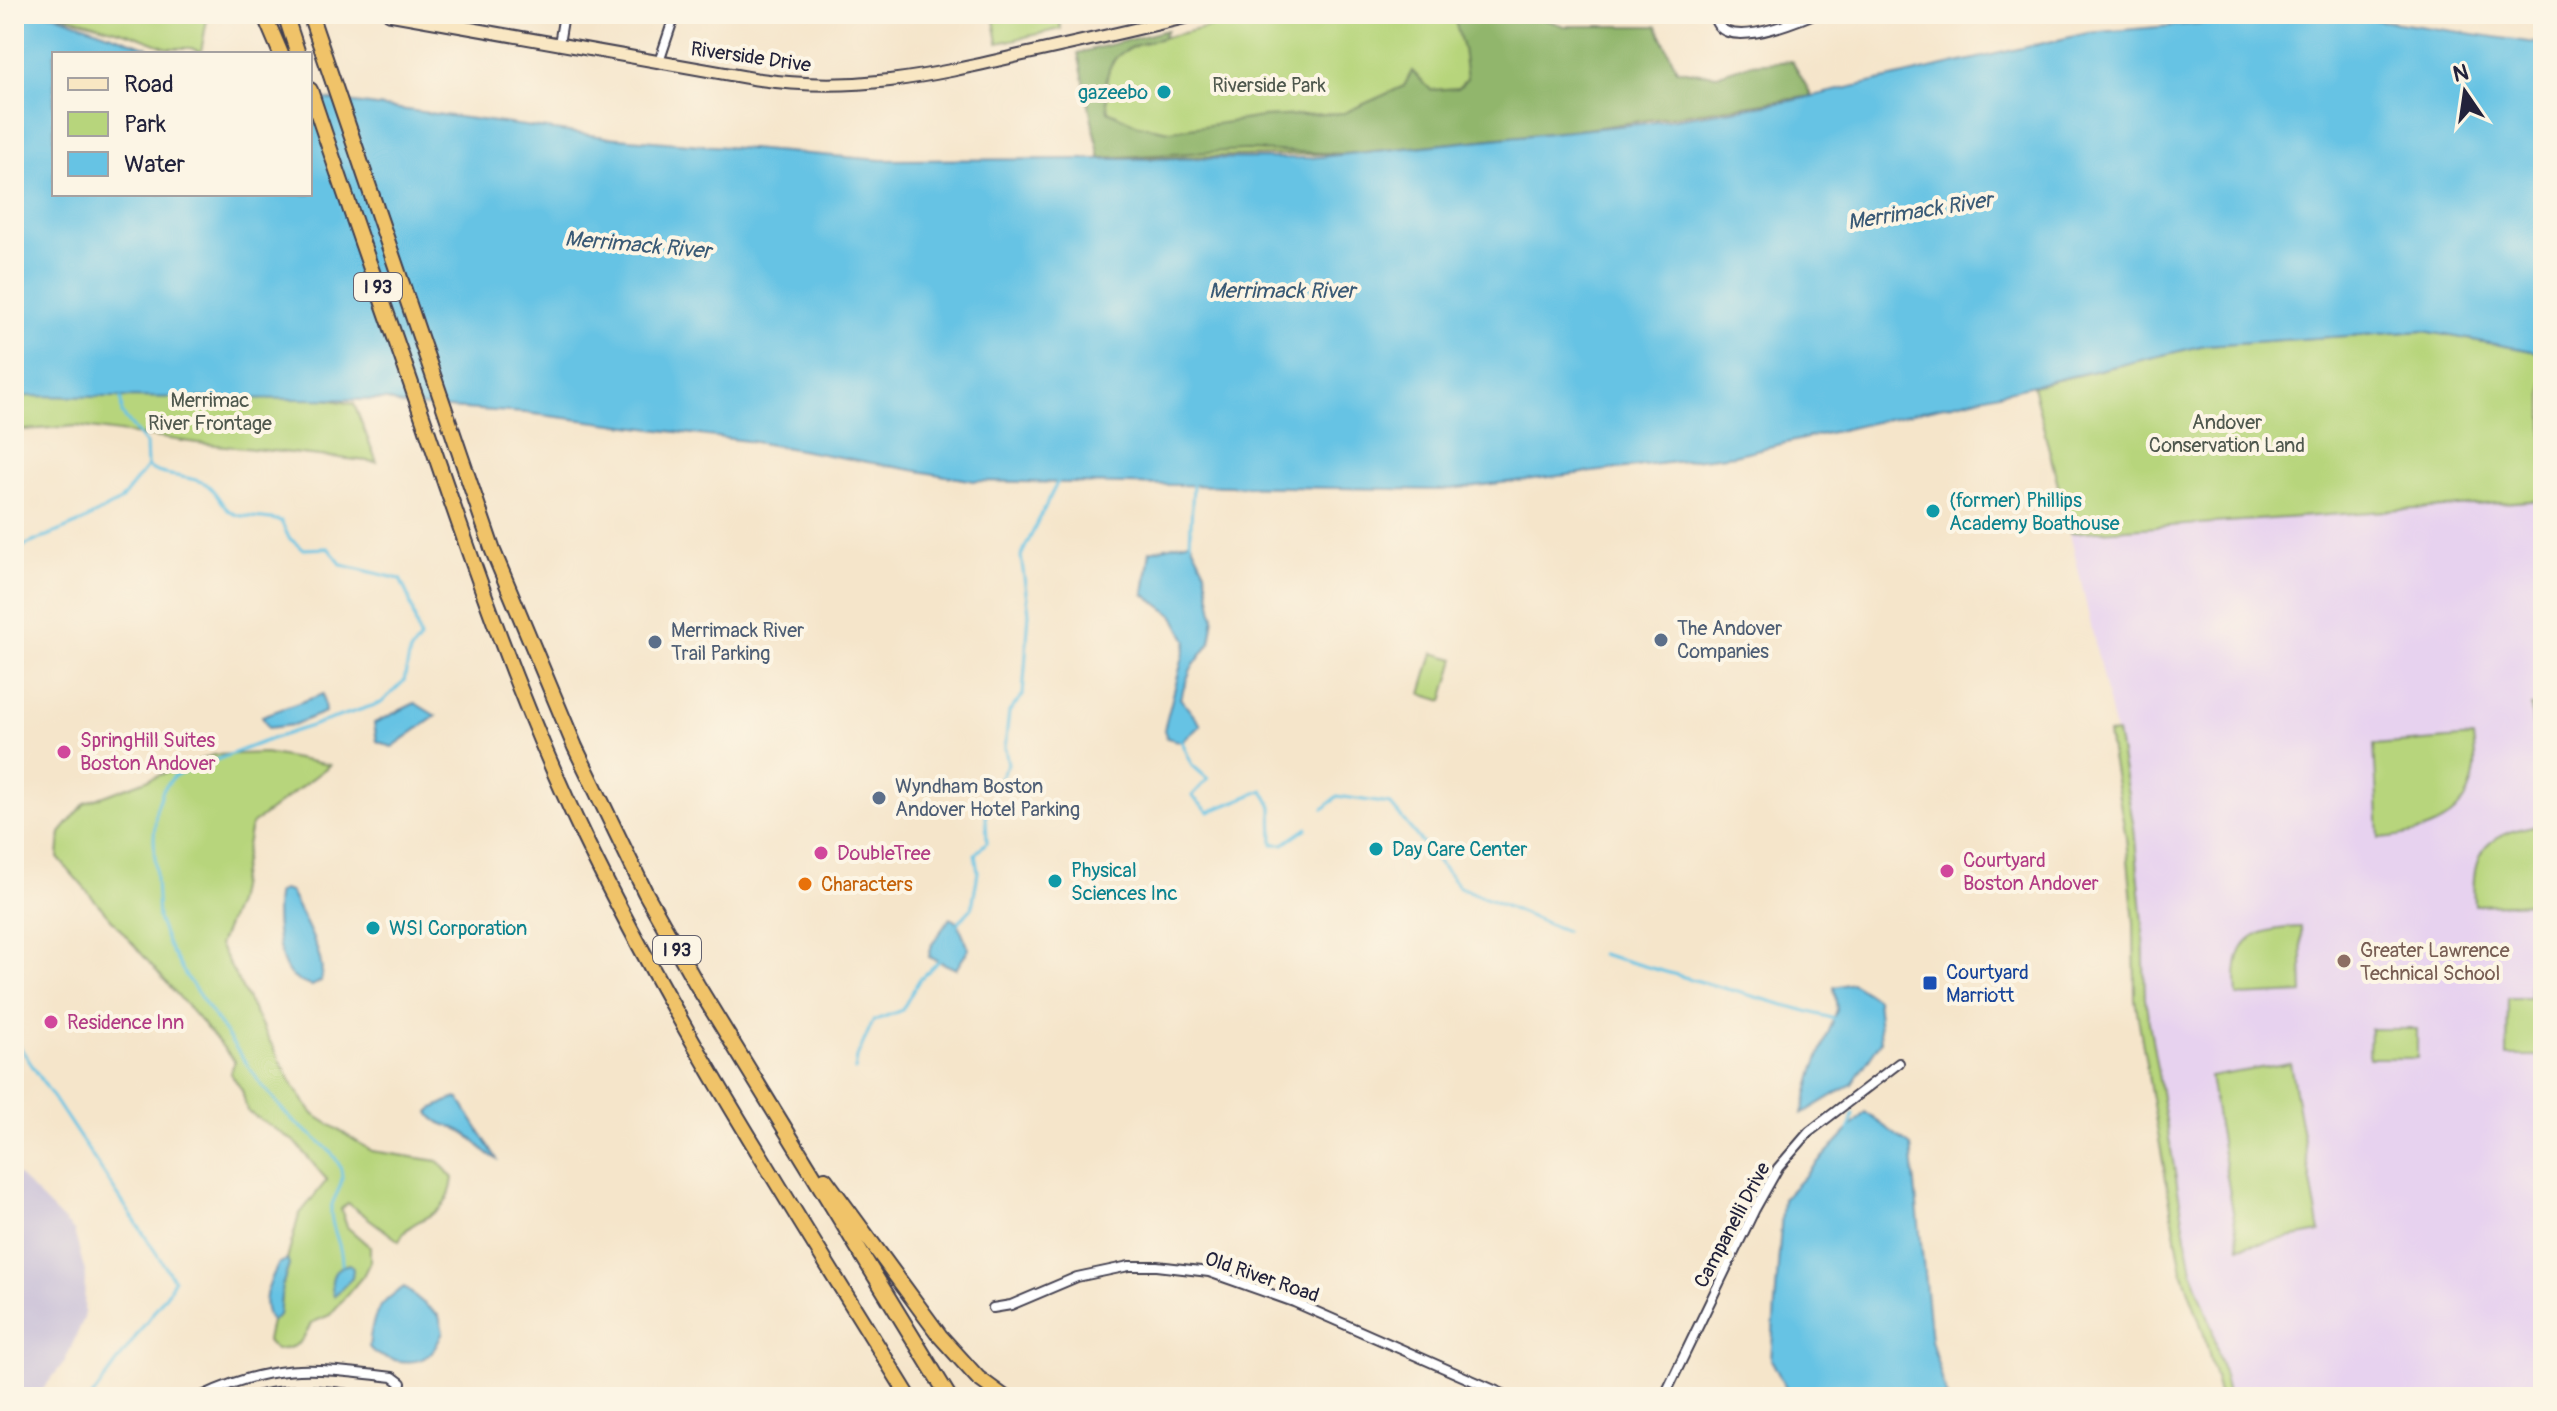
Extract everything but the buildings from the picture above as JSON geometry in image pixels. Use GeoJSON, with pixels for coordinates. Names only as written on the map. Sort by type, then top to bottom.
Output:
{"type":"FeatureCollection","features":[{"type":"Feature","properties":{"kind":"highway"},"geometry":{"type":"LineString","coordinates":[[264,14],[280,52]]}},
{"type":"Feature","properties":{"kind":"highway"},"geometry":{"type":"LineString","coordinates":[[285,14],[297,52]]}},
{"type":"Feature","properties":{"kind":"highway","name":"I 93"},"geometry":{"type":"LineString","coordinates":[[311,17],[493,551],[540,668],[603,808],[665,928],[949,1397]]}},
{"type":"Feature","properties":{"kind":"highway","name":"I 93"},"geometry":{"type":"LineString","coordinates":[[312,96],[522,696],[584,837],[639,948],[722,1095],[909,1397]]}},
{"type":"Feature","properties":{"kind":"highway"},"geometry":{"type":"LineString","coordinates":[[312,117],[329,148]]}},
{"type":"Feature","properties":{"kind":"highway"},"geometry":{"type":"LineString","coordinates":[[781,1123],[859,1223],[940,1336],[978,1378],[1004,1397]]}},
{"type":"Feature","properties":{"kind":"main road","name":"Riverside Drive"},"geometry":{"type":"LineString","coordinates":[[389,14],[436,18],[559,44],[792,85],[867,85],[926,76],[1200,14]]}},
{"type":"Feature","properties":{"kind":"street"},"geometry":{"type":"LineString","coordinates":[[559,44],[564,14]]}},
{"type":"Feature","properties":{"kind":"street"},"geometry":{"type":"LineString","coordinates":[[659,62],[675,14]]}},
{"type":"Feature","properties":{"kind":"street"},"geometry":{"type":"LineString","coordinates":[[1714,14],[1719,28],[1739,35],[1814,14]]}},
{"type":"Feature","properties":{"kind":"street"},"geometry":{"type":"LineString","coordinates":[[1777,14],[1795,21]]}},
{"type":"Feature","properties":{"kind":"street","name":"Campanelli Drive"},"geometry":{"type":"LineString","coordinates":[[1664,1397],[1778,1168],[1809,1132],[1899,1063]]}},
{"type":"Feature","properties":{"kind":"street","name":"Old River Road"},"geometry":{"type":"LineString","coordinates":[[993,1308],[1011,1305],[1077,1277],[1129,1266],[1209,1272],[1294,1302],[1510,1397]]}},
{"type":"Feature","properties":{"kind":"street"},"geometry":{"type":"LineString","coordinates":[[200,1397],[241,1378],[262,1373],[332,1369],[393,1377],[401,1383],[399,1397]]}},
{"type":"Feature","properties":{"kind":"street"},"geometry":{"type":"LineString","coordinates":[[251,1397],[301,1389],[325,1389],[368,1397]]}},
{"type":"Feature","properties":{"kind":"shaded area","name":"Greater Lawrence Technical School"},"geometry":{"type":"Polygon","coordinates":[[[2543,500],[2543,1397],[2229,1397],[2212,1328],[2192,1271],[2145,999],[2143,923],[2129,794],[2070,533],[2543,500]]]}},
{"type":"Feature","properties":{"kind":"shaded area"},"geometry":{"type":"Polygon","coordinates":[[[14,1171],[74,1231],[85,1272],[84,1318],[65,1361],[37,1397],[14,1397],[14,1171]]]}},
{"type":"Feature","properties":{"kind":"green space"},"geometry":{"type":"Polygon","coordinates":[[[58,14],[208,14],[201,52],[191,48],[167,48],[58,14]]]}},
{"type":"Feature","properties":{"kind":"green space"},"geometry":{"type":"Polygon","coordinates":[[[993,14],[1058,14],[1061,29],[998,43],[993,14]]]}},
{"type":"Feature","properties":{"kind":"green space","name":"Riverside Park"},"geometry":{"type":"Polygon","coordinates":[[[1264,14],[1533,14],[1562,110],[1333,154],[1100,158],[1080,57],[1264,14]]]}},
{"type":"Feature","properties":{"kind":"green space"},"geometry":{"type":"Polygon","coordinates":[[[1453,14],[1540,14],[1543,19],[1564,26],[1657,26],[1677,70],[1716,75],[1750,64],[1792,61],[1812,96],[1586,129],[1345,154],[1247,150],[1100,158],[1078,53],[1167,30],[1163,38],[1122,52],[1109,68],[1108,111],[1138,125],[1170,131],[1262,117],[1344,113],[1404,86],[1412,71],[1431,90],[1458,88],[1467,79],[1463,49],[1453,14]]]}},
{"type":"Feature","properties":{"kind":"green space","name":"Andover Conservation Land"},"geometry":{"type":"Polygon","coordinates":[[[2424,331],[2543,353],[2543,500],[2070,533],[2033,386],[2205,345],[2424,331]]]}},
{"type":"Feature","properties":{"kind":"green space","name":"Merrimac River Frontage"},"geometry":{"type":"Polygon","coordinates":[[[205,379],[354,404],[377,462],[197,443],[76,426],[14,431],[14,395],[205,379]]]}},
{"type":"Feature","properties":{"kind":"green space"},"geometry":{"type":"Polygon","coordinates":[[[1433,653],[1455,659],[1443,701],[1421,694],[1433,653]]]}},
{"type":"Feature","properties":{"kind":"green space"},"geometry":{"type":"Polygon","coordinates":[[[2543,705],[2543,752],[2533,726],[2531,706],[2543,705]]]}},
{"type":"Feature","properties":{"kind":"green space"},"geometry":{"type":"Polygon","coordinates":[[[2117,733],[2134,828],[2143,923],[2145,999],[2192,1271],[2212,1328],[2229,1397],[2220,1397],[2203,1331],[2182,1271],[2135,999],[2134,923],[2126,838],[2108,734],[2117,733]]]}},
{"type":"Feature","properties":{"kind":"green space"},"geometry":{"type":"Polygon","coordinates":[[[2473,737],[2475,764],[2471,786],[2454,813],[2428,829],[2379,838],[2374,745],[2473,737]]]}},
{"type":"Feature","properties":{"kind":"green space"},"geometry":{"type":"Polygon","coordinates":[[[265,753],[330,765],[251,825],[236,903],[219,945],[294,1087],[313,1114],[372,1151],[438,1161],[453,1178],[444,1204],[405,1231],[399,1241],[348,1203],[341,1209],[347,1227],[370,1247],[370,1262],[363,1276],[330,1315],[311,1323],[298,1344],[275,1350],[267,1341],[271,1321],[279,1315],[282,1286],[289,1265],[287,1260],[299,1215],[327,1180],[295,1142],[247,1111],[242,1090],[230,1073],[235,1061],[58,858],[60,833],[85,803],[213,755],[265,753]]]}},
{"type":"Feature","properties":{"kind":"green space"},"geometry":{"type":"Polygon","coordinates":[[[2543,824],[2543,903],[2474,905],[2475,869],[2486,846],[2508,833],[2543,824]]]}},
{"type":"Feature","properties":{"kind":"green space"},"geometry":{"type":"Polygon","coordinates":[[[2301,927],[2303,993],[2237,996],[2237,963],[2247,942],[2268,931],[2301,927]]]}},
{"type":"Feature","properties":{"kind":"green space"},"geometry":{"type":"Polygon","coordinates":[[[2531,944],[2543,944],[2543,1056],[2507,1056],[2508,998],[2530,998],[2531,944]]]}},
{"type":"Feature","properties":{"kind":"green space"},"geometry":{"type":"Polygon","coordinates":[[[2370,1029],[2417,1029],[2417,1058],[2369,1058],[2370,1029]]]}},
{"type":"Feature","properties":{"kind":"green space"},"geometry":{"type":"Polygon","coordinates":[[[2290,1063],[2320,1232],[2239,1247],[2210,1077],[2290,1063]]]}},
{"type":"Feature","properties":{"kind":"water","name":"Merrimack River"},"geometry":{"type":"Polygon","coordinates":[[[14,14],[53,14],[159,52],[52,52],[52,196],[312,196],[312,97],[605,137],[881,160],[1310,158],[1648,123],[1791,101],[2088,33],[2336,14],[2543,44],[2543,353],[2424,331],[2205,345],[1734,455],[1442,490],[974,481],[755,442],[526,413],[401,405],[388,400],[14,396],[14,14]]]}},
{"type":"Feature","properties":{"kind":"water"},"geometry":{"type":"Polygon","coordinates":[[[1190,541],[1205,571],[1214,617],[1210,643],[1191,669],[1180,698],[1201,725],[1182,742],[1167,738],[1164,730],[1187,641],[1174,616],[1144,594],[1150,551],[1190,541]]]}},
{"type":"Feature","properties":{"kind":"water"},"geometry":{"type":"Polygon","coordinates":[[[323,694],[325,712],[293,725],[268,728],[262,716],[323,694]]]}},
{"type":"Feature","properties":{"kind":"water"},"geometry":{"type":"Polygon","coordinates":[[[415,703],[436,716],[392,747],[377,741],[374,723],[415,703]]]}},
{"type":"Feature","properties":{"kind":"water"},"geometry":{"type":"Polygon","coordinates":[[[282,890],[290,892],[317,948],[321,981],[312,986],[291,975],[281,956],[276,913],[277,894],[282,890]]]}},
{"type":"Feature","properties":{"kind":"water"},"geometry":{"type":"Polygon","coordinates":[[[950,918],[958,923],[969,949],[956,969],[929,957],[932,944],[950,918]]]}},
{"type":"Feature","properties":{"kind":"water"},"geometry":{"type":"Polygon","coordinates":[[[1852,983],[1877,999],[1881,1041],[1852,1084],[1802,1114],[1814,1070],[1837,1010],[1834,987],[1852,983]]]}},
{"type":"Feature","properties":{"kind":"water"},"geometry":{"type":"Polygon","coordinates":[[[454,1098],[459,1099],[497,1159],[466,1134],[439,1122],[429,1112],[454,1098]]]}},
{"type":"Feature","properties":{"kind":"water"},"geometry":{"type":"Polygon","coordinates":[[[1865,1112],[1911,1146],[1931,1340],[1947,1397],[1898,1397],[1824,1389],[1809,1397],[1790,1397],[1771,1359],[1783,1199],[1865,1112]]]}},
{"type":"Feature","properties":{"kind":"water"},"geometry":{"type":"Polygon","coordinates":[[[287,1260],[289,1265],[282,1286],[279,1315],[271,1321],[265,1299],[279,1263],[287,1260]]]}},
{"type":"Feature","properties":{"kind":"water"},"geometry":{"type":"Polygon","coordinates":[[[350,1264],[352,1278],[334,1296],[333,1276],[339,1268],[350,1264]]]}},
{"type":"Feature","properties":{"kind":"water"},"geometry":{"type":"Polygon","coordinates":[[[404,1287],[439,1316],[443,1332],[430,1353],[411,1361],[386,1358],[369,1347],[378,1311],[404,1287]]]}},
{"type":"Feature","properties":{"kind":"waterway"},"geometry":{"type":"LineString","coordinates":[[121,398],[122,414],[146,444],[147,466],[206,484],[232,513],[281,521],[289,538],[303,549],[328,548],[342,565],[400,579],[409,598],[420,639],[410,652],[404,681],[381,703],[271,739],[174,776],[163,790],[156,810],[154,838],[158,919],[169,947],[262,1086],[290,1118],[336,1159],[342,1177],[331,1212],[342,1265]]}},
{"type":"Feature","properties":{"kind":"waterway"},"geometry":{"type":"LineString","coordinates":[[14,550],[81,522],[120,501],[147,467]]}},
{"type":"Feature","properties":{"kind":"waterway"},"geometry":{"type":"LineString","coordinates":[[997,784],[1008,764],[1005,748],[1009,712],[1023,695],[1029,613],[1021,556],[1058,481]]}},
{"type":"Feature","properties":{"kind":"waterway"},"geometry":{"type":"LineString","coordinates":[[1190,544],[1193,484]]}},
{"type":"Feature","properties":{"kind":"waterway"},"geometry":{"type":"LineString","coordinates":[[1181,739],[1192,765],[1208,779],[1192,796],[1209,812],[1263,790],[1272,807],[1273,844],[1284,844],[1307,828]]}},
{"type":"Feature","properties":{"kind":"waterway"},"geometry":{"type":"LineString","coordinates":[[1324,809],[1337,796],[1390,804],[1459,887],[1565,931]]}},
{"type":"Feature","properties":{"kind":"waterway"},"geometry":{"type":"LineString","coordinates":[[958,923],[972,908],[978,872],[975,854],[987,842],[986,816],[992,802]]}},
{"type":"Feature","properties":{"kind":"waterway"},"geometry":{"type":"LineString","coordinates":[[1601,954],[1835,1019]]}},
{"type":"Feature","properties":{"kind":"waterway"},"geometry":{"type":"LineString","coordinates":[[855,1070],[857,1057],[873,1021],[902,1010],[919,980],[939,961]]}},
{"type":"Feature","properties":{"kind":"waterway"},"geometry":{"type":"LineString","coordinates":[[14,1038],[174,1280],[92,1397]]}},
{"type":"Feature","properties":{"kind":"waterway"},"geometry":{"type":"LineString","coordinates":[[1849,1131],[1853,1114]]}},
{"type":"Feature","properties":{"kind":"place","name":"gazeebo"},"geometry":{"type":"Point","coordinates":[1164,92]}},
{"type":"Feature","properties":{"kind":"place","name":"(former) Phillips Academy Boathouse"},"geometry":{"type":"Point","coordinates":[1933,511]}},
{"type":"Feature","properties":{"kind":"place","name":"The Andover Companies"},"geometry":{"type":"Point","coordinates":[1661,640]}},
{"type":"Feature","properties":{"kind":"place","name":"Merrimack River Trail Parking"},"geometry":{"type":"Point","coordinates":[655,642]}},
{"type":"Feature","properties":{"kind":"place","name":"SpringHill Suites Boston Andover"},"geometry":{"type":"Point","coordinates":[64,752]}},
{"type":"Feature","properties":{"kind":"place","name":"Wyndham Boston Andover Hotel Parking"},"geometry":{"type":"Point","coordinates":[879,798]}},
{"type":"Feature","properties":{"kind":"place","name":"Day Care Center"},"geometry":{"type":"Point","coordinates":[1376,849]}},
{"type":"Feature","properties":{"kind":"place","name":"DoubleTree"},"geometry":{"type":"Point","coordinates":[821,853]}},
{"type":"Feature","properties":{"kind":"place","name":"Courtyard Boston Andover"},"geometry":{"type":"Point","coordinates":[1947,871]}},
{"type":"Feature","properties":{"kind":"place","name":"Physical Sciences Inc"},"geometry":{"type":"Point","coordinates":[1055,881]}},
{"type":"Feature","properties":{"kind":"place","name":"Characters"},"geometry":{"type":"Point","coordinates":[805,884]}},
{"type":"Feature","properties":{"kind":"place","name":"WSI Corporation"},"geometry":{"type":"Point","coordinates":[373,928]}},
{"type":"Feature","properties":{"kind":"place","name":"Greater Lawrence Technical School"},"geometry":{"type":"Point","coordinates":[2344,961]}},
{"type":"Feature","properties":{"kind":"place","name":"Courtyard Marriott"},"geometry":{"type":"Point","coordinates":[1930,983]}},
{"type":"Feature","properties":{"kind":"place","name":"Residence Inn"},"geometry":{"type":"Point","coordinates":[51,1022]}}]}
